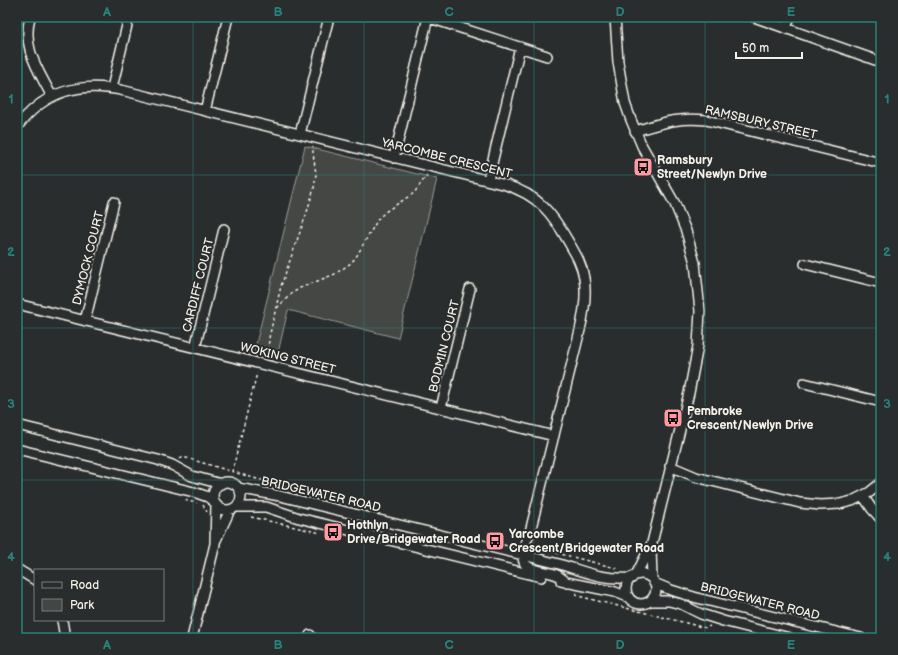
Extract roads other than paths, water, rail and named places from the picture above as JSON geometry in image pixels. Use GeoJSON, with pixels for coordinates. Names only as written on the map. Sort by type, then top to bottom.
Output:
{"type":"FeatureCollection","features":[{"type":"Feature","properties":{"kind":"street"},"geometry":{"type":"LineString","coordinates":[[30,17],[27,31],[29,48],[52,97]]}},
{"type":"Feature","properties":{"kind":"street"},"geometry":{"type":"LineString","coordinates":[[112,88],[129,17]]}},
{"type":"Feature","properties":{"kind":"street"},"geometry":{"type":"LineString","coordinates":[[205,111],[228,17]]}},
{"type":"Feature","properties":{"kind":"street"},"geometry":{"type":"LineString","coordinates":[[300,134],[329,17]]}},
{"type":"Feature","properties":{"kind":"street"},"geometry":{"type":"LineString","coordinates":[[394,158],[427,17],[547,56]]}},
{"type":"Feature","properties":{"kind":"street"},"geometry":{"type":"LineString","coordinates":[[754,17],[881,62]]}},
{"type":"Feature","properties":{"kind":"street"},"geometry":{"type":"LineString","coordinates":[[786,28],[790,17]]}},
{"type":"Feature","properties":{"kind":"street"},"geometry":{"type":"LineString","coordinates":[[616,20],[619,74],[625,103],[635,131],[649,161],[667,189],[681,217],[694,257],[699,294],[700,328],[696,362],[652,543],[634,576],[629,581],[626,589],[628,597],[638,604],[643,604],[650,601],[655,593],[653,581],[652,543]]}},
{"type":"Feature","properties":{"kind":"street"},"geometry":{"type":"LineString","coordinates":[[488,180],[520,47]]}},
{"type":"Feature","properties":{"kind":"street","name":"YARCOMBE CRESCENT"},"geometry":{"type":"LineString","coordinates":[[17,127],[32,110],[52,97],[72,89],[84,87],[112,88],[488,180],[516,188],[535,198],[552,215],[577,257],[584,277],[585,288],[584,312],[523,555]]}},
{"type":"Feature","properties":{"kind":"street","name":"RAMSBURY STREET"},"geometry":{"type":"LineString","coordinates":[[635,131],[678,119],[706,120],[881,163]]}},
{"type":"Feature","properties":{"kind":"street","name":"DYMOCK COURT"},"geometry":{"type":"LineString","coordinates":[[85,321],[114,202]]}},
{"type":"Feature","properties":{"kind":"street","name":"CARDIFF COURT"},"geometry":{"type":"LineString","coordinates":[[195,348],[224,228]]}},
{"type":"Feature","properties":{"kind":"street"},"geometry":{"type":"LineString","coordinates":[[805,264],[881,283]]}},
{"type":"Feature","properties":{"kind":"street","name":"BODMIN COURT"},"geometry":{"type":"LineString","coordinates":[[441,408],[470,289]]}},
{"type":"Feature","properties":{"kind":"street","name":"WOKING STREET"},"geometry":{"type":"LineString","coordinates":[[17,304],[554,436]]}},
{"type":"Feature","properties":{"kind":"street"},"geometry":{"type":"LineString","coordinates":[[804,383],[881,402]]}},
{"type":"Feature","properties":{"kind":"street"},"geometry":{"type":"LineString","coordinates":[[17,425],[158,460],[172,465],[192,476],[221,484],[230,482],[238,488],[241,495],[239,504],[233,508],[222,509],[208,497],[194,492],[17,449]]}},
{"type":"Feature","properties":{"kind":"street"},"geometry":{"type":"LineString","coordinates":[[670,470],[811,505],[840,504],[863,496],[881,483]]}},
{"type":"Feature","properties":{"kind":"street"},"geometry":{"type":"LineString","coordinates":[[215,544],[214,493],[221,484]]}},
{"type":"Feature","properties":{"kind":"street","name":"BRIDGEWATER ROAD"},"geometry":{"type":"LineString","coordinates":[[238,488],[280,496],[536,558],[599,577],[620,579],[634,576]]}},
{"type":"Feature","properties":{"kind":"street"},"geometry":{"type":"LineString","coordinates":[[863,496],[881,519]]}},
{"type":"Feature","properties":{"kind":"street","name":"BRIDGEWATER ROAD"},"geometry":{"type":"LineString","coordinates":[[233,508],[256,506],[274,509],[299,518],[567,583],[615,592],[628,597]]}},
{"type":"Feature","properties":{"kind":"street"},"geometry":{"type":"LineString","coordinates":[[192,638],[215,544],[233,508]]}},
{"type":"Feature","properties":{"kind":"street","name":"YARCOMBE CRESCENT"},"geometry":{"type":"LineString","coordinates":[[530,532],[531,546],[536,558]]}},
{"type":"Feature","properties":{"kind":"street"},"geometry":{"type":"LineString","coordinates":[[523,555],[525,562],[529,567],[558,575],[567,583]]}},
{"type":"Feature","properties":{"kind":"street"},"geometry":{"type":"LineString","coordinates":[[17,569],[34,579]]}},
{"type":"Feature","properties":{"kind":"street"},"geometry":{"type":"LineString","coordinates":[[634,576],[646,575],[653,581]]}},
{"type":"Feature","properties":{"kind":"street","name":"BRIDGEWATER ROAD"},"geometry":{"type":"LineString","coordinates":[[653,581],[671,590],[697,598],[861,638]]}},
{"type":"Feature","properties":{"kind":"street","name":"BRIDGEWATER ROAD"},"geometry":{"type":"LineString","coordinates":[[650,601],[669,601],[681,604],[701,614],[723,621],[790,638]]}},
{"type":"Feature","properties":{"kind":"street"},"geometry":{"type":"LineString","coordinates":[[62,621],[65,638]]}},
{"type":"Feature","properties":{"kind":"place","name":"Ramsbury Street/Newlyn Drive"},"geometry":{"type":"Point","coordinates":[643,167]}},
{"type":"Feature","properties":{"kind":"place","name":"Pembroke Crescent/Newlyn Drive"},"geometry":{"type":"Point","coordinates":[673,418]}},
{"type":"Feature","properties":{"kind":"place","name":"Hothlyn Drive/Bridgewater Road"},"geometry":{"type":"Point","coordinates":[333,532]}},
{"type":"Feature","properties":{"kind":"place","name":"Yarcombe Crescent/Bridgewater Road"},"geometry":{"type":"Point","coordinates":[495,541]}}]}
